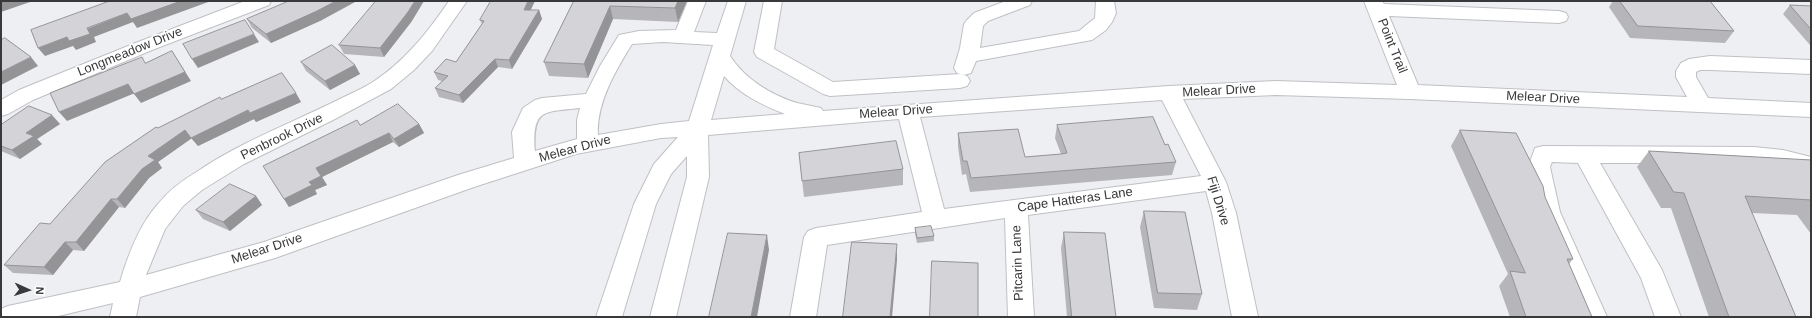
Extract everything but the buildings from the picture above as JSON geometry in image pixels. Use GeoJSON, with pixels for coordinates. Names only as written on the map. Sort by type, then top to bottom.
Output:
{"type":"FeatureCollection","features":[{"type":"Feature","properties":{"kind":"street","name":"Longmeadow Drive"},"geometry":{"type":"LineString","coordinates":[[1,109],[26,96],[145,46],[262,1]]}},
{"type":"Feature","properties":{"kind":"street","name":"Penbrook Drive"},"geometry":{"type":"LineString","coordinates":[[123,317],[128,290],[155,225],[175,200],[212,172],[383,85],[423,52],[458,1]]}},
{"type":"Feature","properties":{"kind":"street"},"geometry":{"type":"LineString","coordinates":[[683,36],[696,1]]}},
{"type":"Feature","properties":{"kind":"street"},"geometry":{"type":"LineString","coordinates":[[663,317],[698,177],[697,129],[737,1]]}},
{"type":"Feature","properties":{"kind":"street"},"geometry":{"type":"LineString","coordinates":[[773,1],[764,52],[830,88],[960,81]]}},
{"type":"Feature","properties":{"kind":"street"},"geometry":{"type":"LineString","coordinates":[[957,108],[956,94],[968,56],[974,24],[981,17],[1023,1]]}},
{"type":"Feature","properties":{"kind":"street"},"geometry":{"type":"LineString","coordinates":[[968,56],[1085,36],[1102,25],[1108,10],[1105,1]]}},
{"type":"Feature","properties":{"kind":"street"},"geometry":{"type":"LineString","coordinates":[[1375,5],[1521,9],[1559,18]]}},
{"type":"Feature","properties":{"kind":"street","name":"Point Trail"},"geometry":{"type":"LineString","coordinates":[[1375,5],[1410,92]]}},
{"type":"Feature","properties":{"kind":"street"},"geometry":{"type":"LineString","coordinates":[[588,145],[588,117],[593,100],[617,51],[626,40],[645,36],[683,36],[722,48]]}},
{"type":"Feature","properties":{"kind":"street"},"geometry":{"type":"LineString","coordinates":[[722,48],[730,72],[749,88],[803,112],[841,116]]}},
{"type":"Feature","properties":{"kind":"street"},"geometry":{"type":"LineString","coordinates":[[1701,105],[1686,77],[1686,71],[1689,66],[1698,63],[1710,63],[1811,67]]}},
{"type":"Feature","properties":{"kind":"street","name":"Melear Drive"},"geometry":{"type":"LineString","coordinates":[[8,317],[128,290],[267,251],[466,181],[525,163],[588,145],[661,131],[908,111],[1169,93],[1276,88],[1410,92],[1811,110]]}},
{"type":"Feature","properties":{"kind":"street","name":"Fiji Drive"},"geometry":{"type":"LineString","coordinates":[[1169,93],[1215,182],[1224,213],[1245,317]]}},
{"type":"Feature","properties":{"kind":"street"},"geometry":{"type":"LineString","coordinates":[[525,163],[522,132],[530,113],[542,105],[593,100]]}},
{"type":"Feature","properties":{"kind":"street"},"geometry":{"type":"LineString","coordinates":[[908,111],[935,219]]}},
{"type":"Feature","properties":{"kind":"street"},"geometry":{"type":"LineString","coordinates":[[609,317],[645,204],[662,170],[697,129]]}},
{"type":"Feature","properties":{"kind":"street"},"geometry":{"type":"LineString","coordinates":[[1594,317],[1548,212],[1539,167],[1543,154],[1585,156],[1746,155],[1784,157],[1811,165]]}},
{"type":"Feature","properties":{"kind":"street"},"geometry":{"type":"LineString","coordinates":[[1585,156],[1653,277],[1668,317]]}},
{"type":"Feature","properties":{"kind":"street","name":"Cape Hatteras Lane"},"geometry":{"type":"LineString","coordinates":[[803,317],[816,237],[935,219],[1215,182]]}},
{"type":"Feature","properties":{"kind":"street","name":"Pitcarin Lane"},"geometry":{"type":"LineString","coordinates":[[1016,208],[1021,317]]}}]}
